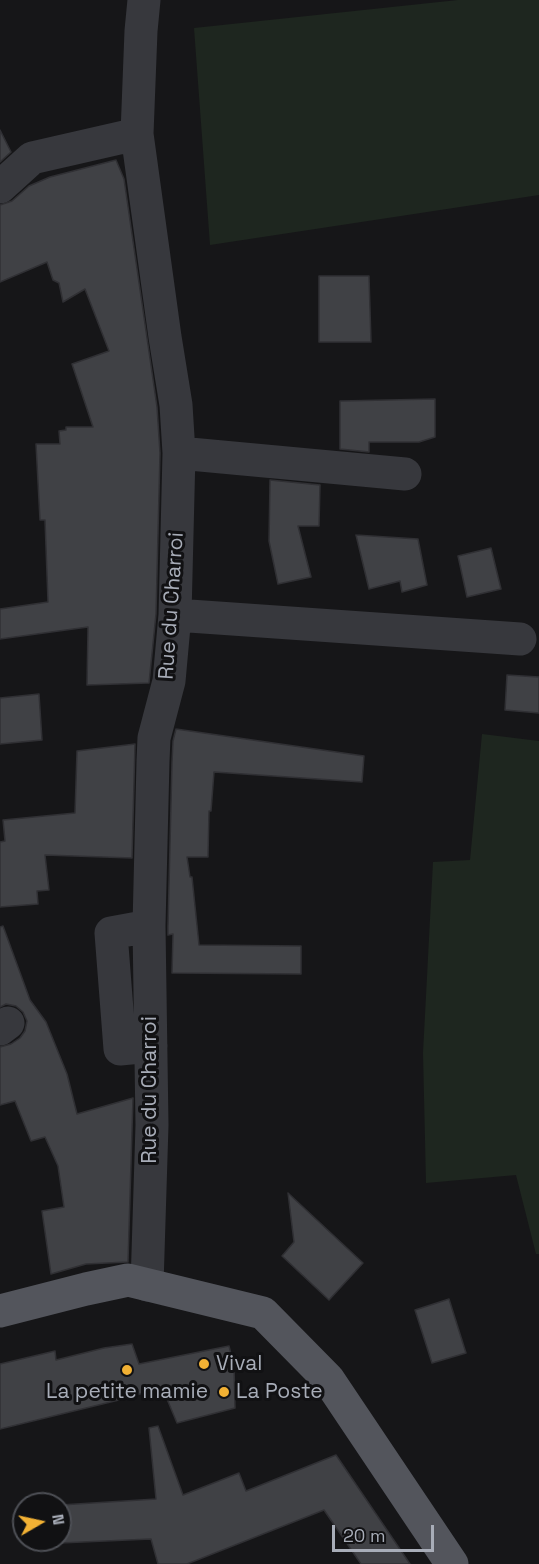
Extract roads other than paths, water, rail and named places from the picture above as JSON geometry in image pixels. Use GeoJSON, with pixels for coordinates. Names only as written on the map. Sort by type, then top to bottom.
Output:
{"type":"FeatureCollection","features":[{"type":"Feature","properties":{"kind":"main road"},"geometry":{"type":"LineString","coordinates":[[0,1311],[86,1289],[137,1282],[263,1313],[328,1379],[452,1564]]}},
{"type":"Feature","properties":{"kind":"street","name":"Rue du Charroi"},"geometry":{"type":"LineString","coordinates":[[137,1282],[152,1125],[149,926],[154,738],[169,681],[175,615],[179,453],[176,405],[137,134],[144,0]]}},
{"type":"Feature","properties":{"kind":"street"},"geometry":{"type":"LineString","coordinates":[[0,187],[32,158],[137,134]]}},
{"type":"Feature","properties":{"kind":"street"},"geometry":{"type":"LineString","coordinates":[[179,453],[405,474]]}},
{"type":"Feature","properties":{"kind":"street"},"geometry":{"type":"LineString","coordinates":[[175,615],[520,639]]}},
{"type":"Feature","properties":{"kind":"place","name":"Vival"},"geometry":{"type":"Point","coordinates":[204,1364]}},
{"type":"Feature","properties":{"kind":"place","name":"La petite mamie"},"geometry":{"type":"Point","coordinates":[127,1370]}},
{"type":"Feature","properties":{"kind":"place","name":"La Poste"},"geometry":{"type":"Point","coordinates":[224,1392]}}]}
